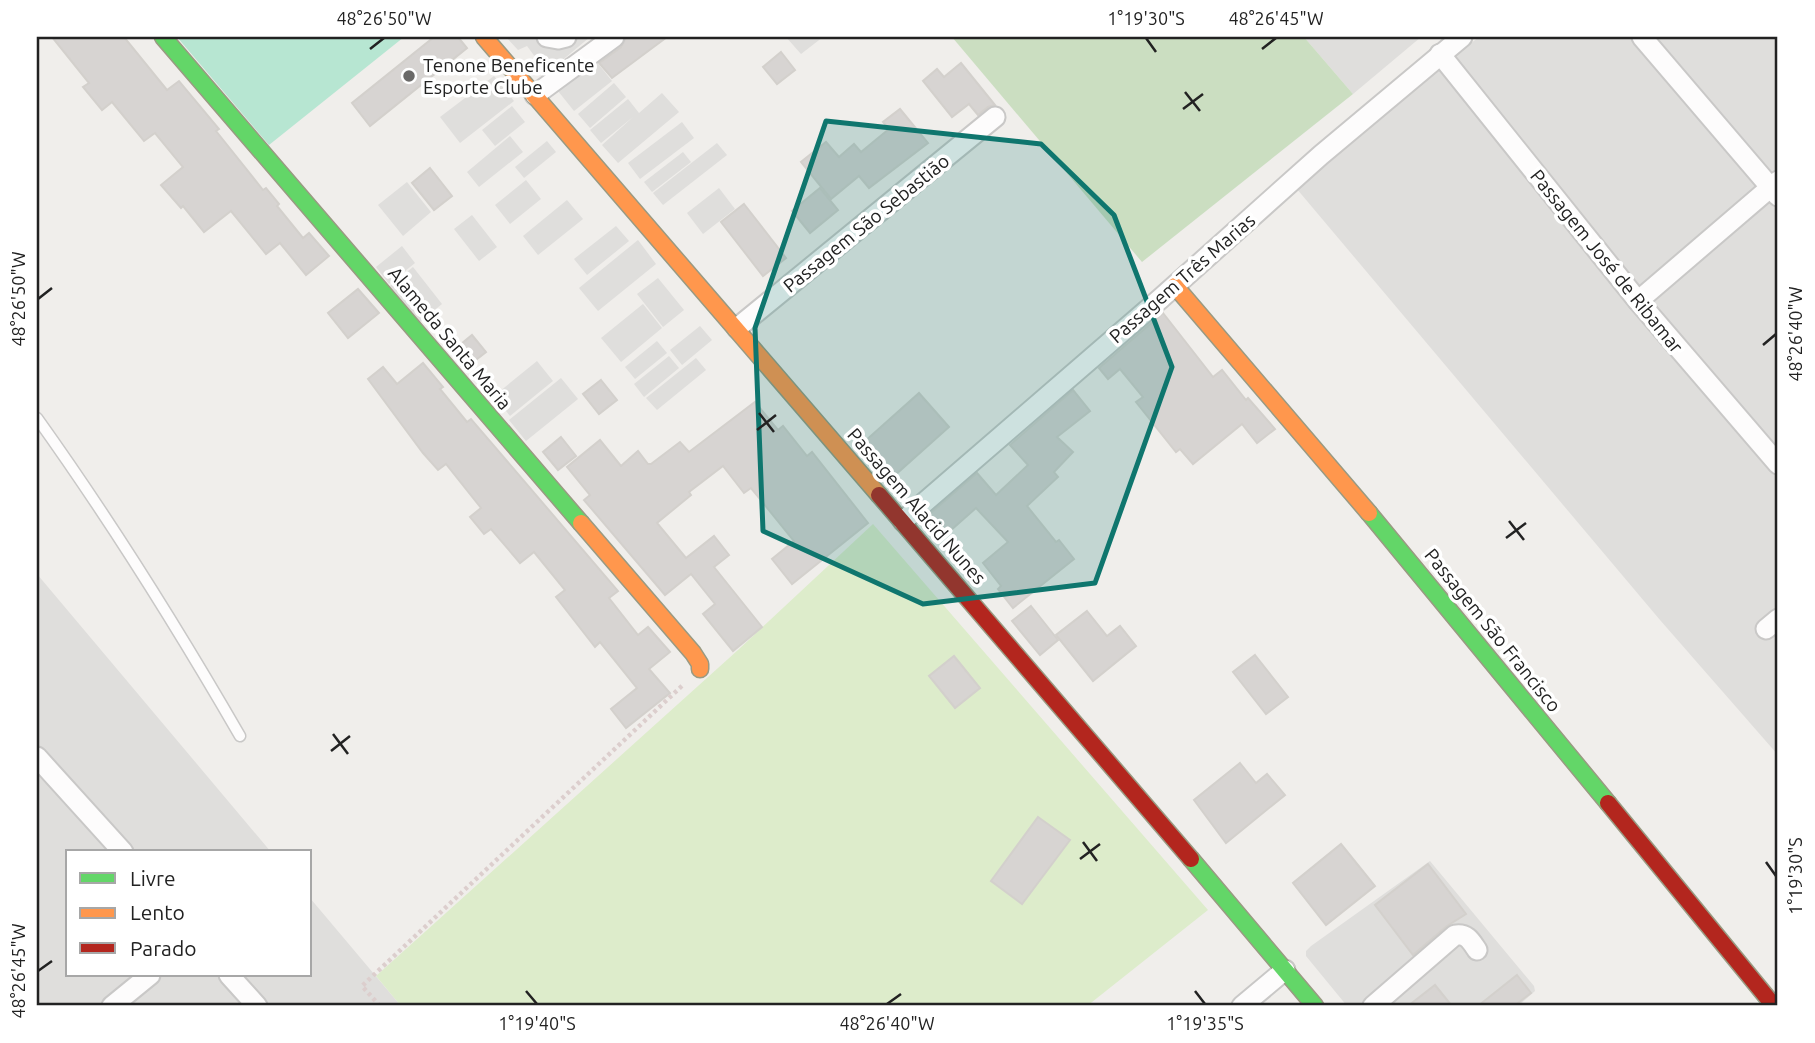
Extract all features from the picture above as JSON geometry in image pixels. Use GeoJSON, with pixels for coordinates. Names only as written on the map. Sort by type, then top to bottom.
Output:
{"type":"FeatureCollection","features":[{"type":"Feature","properties":{"kind":"street","name":"Alameda Santa Maria"},"geometry":{"type":"LineString","coordinates":[[163,37],[693,653],[700,664],[700,670]]}},
{"type":"Feature","properties":{"kind":"street","name":"Passagem Alacid Nunes"},"geometry":{"type":"LineString","coordinates":[[484,37],[903,521],[1315,1006]]}},
{"type":"Feature","properties":{"kind":"street"},"geometry":{"type":"LineString","coordinates":[[547,37],[566,37]]}},
{"type":"Feature","properties":{"kind":"street"},"geometry":{"type":"LineString","coordinates":[[535,95],[614,37]]}},
{"type":"Feature","properties":{"kind":"street","name":"Passagem Três Marias"},"geometry":{"type":"LineString","coordinates":[[903,521],[1175,286],[1321,155],[1462,37]]}},
{"type":"Feature","properties":{"kind":"street"},"geometry":{"type":"LineString","coordinates":[[1638,301],[1776,188],[1642,37]]}},
{"type":"Feature","properties":{"kind":"street","name":"Passagem José de Ribamar"},"geometry":{"type":"LineString","coordinates":[[1440,54],[1638,301],[1778,464]]}},
{"type":"Feature","properties":{"kind":"street","name":"Passagem São Sebastião"},"geometry":{"type":"LineString","coordinates":[[737,328],[995,117]]}},
{"type":"Feature","properties":{"kind":"street","name":"Passagem São Francisco"},"geometry":{"type":"LineString","coordinates":[[1175,286],[1429,584],[1774,1006]]}},
{"type":"Feature","properties":{"kind":"street"},"geometry":{"type":"LineString","coordinates":[[37,757],[121,850]]}},
{"type":"Feature","properties":{"kind":"street"},"geometry":{"type":"LineString","coordinates":[[1373,1006],[1455,934],[1461,933],[1467,937],[1477,950]]}},
{"type":"Feature","properties":{"kind":"street"},"geometry":{"type":"LineString","coordinates":[[1242,1006],[1285,970]]}},
{"type":"Feature","properties":{"kind":"street"},"geometry":{"type":"LineString","coordinates":[[113,1006],[149,976]]}},
{"type":"Feature","properties":{"kind":"street"},"geometry":{"type":"LineString","coordinates":[[230,976],[257,1006]]}},
{"type":"Feature","properties":{"kind":"lane"},"geometry":{"type":"LineString","coordinates":[[37,418],[174,624],[240,736]]}},
{"type":"Feature","properties":{"kind":"path"},"geometry":{"type":"LineString","coordinates":[[380,1006],[362,986],[700,670]]}},
{"type":"Feature","properties":{"kind":"highlighted area"},"geometry":{"type":"Polygon","coordinates":[[[826,121],[1041,144],[1114,215],[1172,367],[1095,583],[923,604],[763,531],[755,328],[826,121]]]}},
{"type":"Feature","properties":{"kind":"shaded area"},"geometry":{"type":"Polygon","coordinates":[[[506,37],[590,37],[547,73],[527,46],[518,50],[506,37]]]}},
{"type":"Feature","properties":{"kind":"shaded area"},"geometry":{"type":"Polygon","coordinates":[[[786,37],[823,37],[801,54],[786,37]]]}},
{"type":"Feature","properties":{"kind":"shaded area"},"geometry":{"type":"Polygon","coordinates":[[[1304,37],[1421,37],[1353,94],[1304,37]]]}},
{"type":"Feature","properties":{"kind":"shaded area"},"geometry":{"type":"Polygon","coordinates":[[[1479,37],[1778,37],[1778,755],[1660,620],[1291,182],[1479,37]]]}},
{"type":"Feature","properties":{"kind":"shaded area"},"geometry":{"type":"Polygon","coordinates":[[[592,56],[612,81],[574,111],[554,86],[592,56]]]}},
{"type":"Feature","properties":{"kind":"shaded area"},"geometry":{"type":"Polygon","coordinates":[[[494,76],[514,101],[460,143],[440,117],[494,76]]]}},
{"type":"Feature","properties":{"kind":"shaded area"},"geometry":{"type":"Polygon","coordinates":[[[614,83],[626,97],[590,128],[578,114],[614,83]]]}},
{"type":"Feature","properties":{"kind":"shaded area"},"geometry":{"type":"Polygon","coordinates":[[[662,93],[679,112],[618,163],[602,145],[633,117],[601,143],[590,130],[628,99],[639,113],[662,93]]]}},
{"type":"Feature","properties":{"kind":"shaded area"},"geometry":{"type":"Polygon","coordinates":[[[512,106],[525,122],[495,146],[482,130],[512,106]]]}},
{"type":"Feature","properties":{"kind":"shaded area"},"geometry":{"type":"Polygon","coordinates":[[[682,122],[694,138],[640,179],[628,163],[682,122]]]}},
{"type":"Feature","properties":{"kind":"shaded area"},"geometry":{"type":"Polygon","coordinates":[[[510,136],[523,152],[479,187],[467,172],[510,136]]]}},
{"type":"Feature","properties":{"kind":"shaded area"},"geometry":{"type":"Polygon","coordinates":[[[547,141],[556,152],[524,178],[515,167],[547,141]]]}},
{"type":"Feature","properties":{"kind":"shaded area"},"geometry":{"type":"Polygon","coordinates":[[[717,143],[727,155],[663,205],[653,193],[717,143]]]}},
{"type":"Feature","properties":{"kind":"shaded area"},"geometry":{"type":"Polygon","coordinates":[[[683,152],[691,162],[652,192],[644,182],[683,152]]]}},
{"type":"Feature","properties":{"kind":"shaded area"},"geometry":{"type":"Polygon","coordinates":[[[526,180],[541,199],[510,224],[495,205],[526,180]]]}},
{"type":"Feature","properties":{"kind":"shaded area"},"geometry":{"type":"Polygon","coordinates":[[[407,182],[431,212],[403,236],[378,205],[407,182]]]}},
{"type":"Feature","properties":{"kind":"shaded area"},"geometry":{"type":"Polygon","coordinates":[[[719,188],[735,209],[703,234],[687,213],[719,188]]]}},
{"type":"Feature","properties":{"kind":"shaded area"},"geometry":{"type":"Polygon","coordinates":[[[567,200],[583,219],[538,255],[523,236],[567,200]]]}},
{"type":"Feature","properties":{"kind":"shaded area"},"geometry":{"type":"Polygon","coordinates":[[[472,215],[497,247],[479,261],[454,229],[472,215]]]}},
{"type":"Feature","properties":{"kind":"shaded area"},"geometry":{"type":"Polygon","coordinates":[[[616,226],[629,241],[587,275],[574,259],[616,226]]]}},
{"type":"Feature","properties":{"kind":"shaded area"},"geometry":{"type":"Polygon","coordinates":[[[638,240],[656,264],[598,311],[579,288],[638,240]]]}},
{"type":"Feature","properties":{"kind":"shaded area"},"geometry":{"type":"Polygon","coordinates":[[[402,246],[415,263],[389,284],[376,267],[402,246]]]}},
{"type":"Feature","properties":{"kind":"shaded area"},"geometry":{"type":"Polygon","coordinates":[[[413,267],[442,304],[420,322],[390,286],[413,267]]]}},
{"type":"Feature","properties":{"kind":"shaded area"},"geometry":{"type":"Polygon","coordinates":[[[658,278],[684,310],[663,327],[637,294],[658,278]]]}},
{"type":"Feature","properties":{"kind":"shaded area"},"geometry":{"type":"Polygon","coordinates":[[[643,304],[662,328],[621,362],[601,338],[643,304]]]}},
{"type":"Feature","properties":{"kind":"shaded area"},"geometry":{"type":"Polygon","coordinates":[[[700,326],[712,340],[682,365],[670,350],[700,326]]]}},
{"type":"Feature","properties":{"kind":"shaded area"},"geometry":{"type":"Polygon","coordinates":[[[657,341],[667,353],[635,379],[625,367],[657,341]]]}},
{"type":"Feature","properties":{"kind":"shaded area"},"geometry":{"type":"Polygon","coordinates":[[[669,356],[679,368],[644,397],[634,384],[669,356]]]}},
{"type":"Feature","properties":{"kind":"shaded area"},"geometry":{"type":"Polygon","coordinates":[[[696,358],[706,370],[657,410],[646,398],[696,358]]]}},
{"type":"Feature","properties":{"kind":"shaded area"},"geometry":{"type":"Polygon","coordinates":[[[537,361],[553,381],[510,416],[494,396],[537,361]]]}},
{"type":"Feature","properties":{"kind":"shaded area"},"geometry":{"type":"Polygon","coordinates":[[[561,378],[578,399],[526,441],[509,420],[561,378]]]}},
{"type":"Feature","properties":{"kind":"shaded area"},"geometry":{"type":"Polygon","coordinates":[[[37,574],[269,850],[66,850],[66,976],[312,976],[312,900],[401,1006],[37,1006],[37,574]]]}},
{"type":"Feature","properties":{"kind":"shaded area"},"geometry":{"type":"Polygon","coordinates":[[[1430,861],[1534,986],[1535,991],[1518,1006],[1347,1006],[1306,956],[1306,951],[1311,946],[1430,861]]]}},
{"type":"Feature","properties":{"kind":"green space"},"geometry":{"type":"Polygon","coordinates":[[[177,37],[404,37],[269,145],[177,37]]]}},
{"type":"Feature","properties":{"kind":"green space"},"geometry":{"type":"Polygon","coordinates":[[[952,37],[1304,37],[1353,94],[1142,262],[952,37]]]}},
{"type":"Feature","properties":{"kind":"green space"},"geometry":{"type":"Polygon","coordinates":[[[873,524],[1208,910],[1087,1006],[401,1006],[376,976],[738,650],[873,524]]]}},
{"type":"Feature","properties":{"kind":"building"},"geometry":{"type":"Polygon","coordinates":[[[52,37],[124,37],[167,90],[179,81],[219,129],[216,131],[263,190],[266,188],[279,204],[277,206],[303,238],[309,233],[329,256],[306,275],[280,243],[266,254],[231,211],[204,232],[161,185],[183,167],[155,133],[144,141],[112,102],[102,110],[83,87],[89,83],[52,37]]]}},
{"type":"Feature","properties":{"kind":"building","name":"Tenone Beneficente Esporte Clube"},"geometry":{"type":"Polygon","coordinates":[[[434,37],[458,37],[467,48],[370,126],[352,103],[434,37]]]}},
{"type":"Feature","properties":{"kind":"building"},"geometry":{"type":"Polygon","coordinates":[[[626,37],[667,37],[612,78],[599,63],[621,47],[626,37]]]}},
{"type":"Feature","properties":{"kind":"building"},"geometry":{"type":"Polygon","coordinates":[[[781,52],[795,70],[777,84],[763,67],[781,52]]]}},
{"type":"Feature","properties":{"kind":"building"},"geometry":{"type":"Polygon","coordinates":[[[961,63],[995,105],[978,115],[969,104],[952,117],[923,81],[937,69],[944,77],[961,63]]]}},
{"type":"Feature","properties":{"kind":"building"},"geometry":{"type":"Polygon","coordinates":[[[900,109],[928,143],[869,188],[859,176],[831,199],[801,162],[826,142],[839,157],[854,144],[861,152],[889,129],[883,122],[900,109]]]}},
{"type":"Feature","properties":{"kind":"building"},"geometry":{"type":"Polygon","coordinates":[[[430,168],[452,196],[434,210],[412,183],[430,168]]]}},
{"type":"Feature","properties":{"kind":"building"},"geometry":{"type":"Polygon","coordinates":[[[820,188],[838,210],[810,233],[792,211],[820,188]]]}},
{"type":"Feature","properties":{"kind":"building"},"geometry":{"type":"Polygon","coordinates":[[[744,204],[786,258],[763,276],[721,222],[744,204]]]}},
{"type":"Feature","properties":{"kind":"building"},"geometry":{"type":"Polygon","coordinates":[[[358,289],[379,313],[348,338],[328,313],[358,289]]]}},
{"type":"Feature","properties":{"kind":"building"},"geometry":{"type":"Polygon","coordinates":[[[1163,313],[1213,377],[1222,370],[1246,400],[1248,398],[1275,429],[1257,443],[1242,424],[1193,464],[1180,449],[1176,452],[1136,402],[1143,397],[1120,369],[1108,379],[1099,368],[1163,313]]]}},
{"type":"Feature","properties":{"kind":"building"},"geometry":{"type":"Polygon","coordinates":[[[472,335],[486,352],[468,366],[455,349],[472,335]]]}},
{"type":"Feature","properties":{"kind":"building"},"geometry":{"type":"Polygon","coordinates":[[[423,363],[467,422],[471,419],[618,591],[609,598],[638,635],[648,627],[670,652],[649,669],[670,693],[626,728],[611,709],[637,688],[600,642],[595,647],[556,597],[565,590],[534,552],[520,563],[491,529],[484,534],[470,517],[481,508],[446,464],[438,470],[423,453],[368,379],[383,367],[397,384],[423,363]]]}},
{"type":"Feature","properties":{"kind":"building"},"geometry":{"type":"Polygon","coordinates":[[[601,380],[617,400],[599,414],[583,394],[601,380]]]}},
{"type":"Feature","properties":{"kind":"building"},"geometry":{"type":"Polygon","coordinates":[[[1073,390],[1090,411],[1057,437],[1073,452],[1054,472],[1058,477],[1027,506],[1056,542],[1059,540],[1074,559],[1013,608],[998,589],[1001,586],[983,563],[1008,542],[976,508],[942,538],[925,518],[977,473],[996,495],[1028,465],[1010,445],[1073,390]]]}},
{"type":"Feature","properties":{"kind":"building"},"geometry":{"type":"Polygon","coordinates":[[[919,393],[949,427],[894,476],[864,442],[919,393]]]}},
{"type":"Feature","properties":{"kind":"building"},"geometry":{"type":"Polygon","coordinates":[[[755,402],[778,430],[783,426],[807,456],[812,452],[868,523],[792,584],[772,559],[794,541],[751,488],[744,493],[723,466],[689,492],[691,495],[657,523],[686,558],[714,536],[729,555],[714,567],[762,627],[733,651],[703,614],[715,604],[691,574],[665,595],[584,500],[590,495],[567,467],[600,440],[621,466],[638,451],[648,464],[651,464],[680,442],[689,452],[755,402]]]}},
{"type":"Feature","properties":{"kind":"building"},"geometry":{"type":"Polygon","coordinates":[[[561,437],[576,456],[558,470],[543,452],[561,437]]]}},
{"type":"Feature","properties":{"kind":"building"},"geometry":{"type":"Polygon","coordinates":[[[1031,606],[1058,640],[1040,655],[1012,621],[1031,606]]]}},
{"type":"Feature","properties":{"kind":"building"},"geometry":{"type":"Polygon","coordinates":[[[1087,611],[1107,636],[1120,626],[1136,646],[1093,681],[1056,635],[1087,611]]]}},
{"type":"Feature","properties":{"kind":"building"},"geometry":{"type":"Polygon","coordinates":[[[1255,655],[1288,697],[1266,714],[1233,672],[1255,655]]]}},
{"type":"Feature","properties":{"kind":"building"},"geometry":{"type":"Polygon","coordinates":[[[954,656],[980,688],[955,708],[929,676],[954,656]]]}},
{"type":"Feature","properties":{"kind":"building"},"geometry":{"type":"Polygon","coordinates":[[[1240,763],[1256,783],[1267,774],[1285,795],[1226,843],[1194,800],[1240,763]]]}},
{"type":"Feature","properties":{"kind":"building"},"geometry":{"type":"Polygon","coordinates":[[[1038,817],[1070,840],[1022,904],[991,881],[1038,817]]]}},
{"type":"Feature","properties":{"kind":"building"},"geometry":{"type":"Polygon","coordinates":[[[1341,844],[1375,886],[1326,925],[1293,883],[1341,844]]]}},
{"type":"Feature","properties":{"kind":"building"},"geometry":{"type":"Polygon","coordinates":[[[1428,864],[1466,914],[1447,926],[1413,955],[1375,905],[1428,864]]]}},
{"type":"Feature","properties":{"kind":"building"},"geometry":{"type":"Polygon","coordinates":[[[1517,975],[1531,993],[1514,1006],[1478,1006],[1517,975]]]}},
{"type":"Feature","properties":{"kind":"building"},"geometry":{"type":"Polygon","coordinates":[[[1435,985],[1452,1006],[1408,1006],[1435,985]]]}},
{"type":"Feature","properties":{"kind":"traffic: fast"},"geometry":{"type":"LineString","coordinates":[[163,37],[581,523]]}},
{"type":"Feature","properties":{"kind":"traffic: fast"},"geometry":{"type":"LineString","coordinates":[[1369,513],[1608,803]]}},
{"type":"Feature","properties":{"kind":"traffic: fast"},"geometry":{"type":"LineString","coordinates":[[1191,859],[1315,1006]]}},
{"type":"Feature","properties":{"kind":"traffic: slow"},"geometry":{"type":"LineString","coordinates":[[484,37],[879,495]]}},
{"type":"Feature","properties":{"kind":"traffic: slow"},"geometry":{"type":"LineString","coordinates":[[1175,286],[1369,513]]}},
{"type":"Feature","properties":{"kind":"traffic: slow"},"geometry":{"type":"LineString","coordinates":[[581,523],[693,653],[700,669]]}},
{"type":"Feature","properties":{"kind":"traffic: jam"},"geometry":{"type":"LineString","coordinates":[[879,495],[1191,859]]}},
{"type":"Feature","properties":{"kind":"traffic: jam"},"geometry":{"type":"LineString","coordinates":[[1608,803],[1774,1006]]}},
{"type":"Feature","properties":{"kind":"place","name":"Tenone Beneficente Esporte Clube"},"geometry":{"type":"Point","coordinates":[409,76]}}]}
